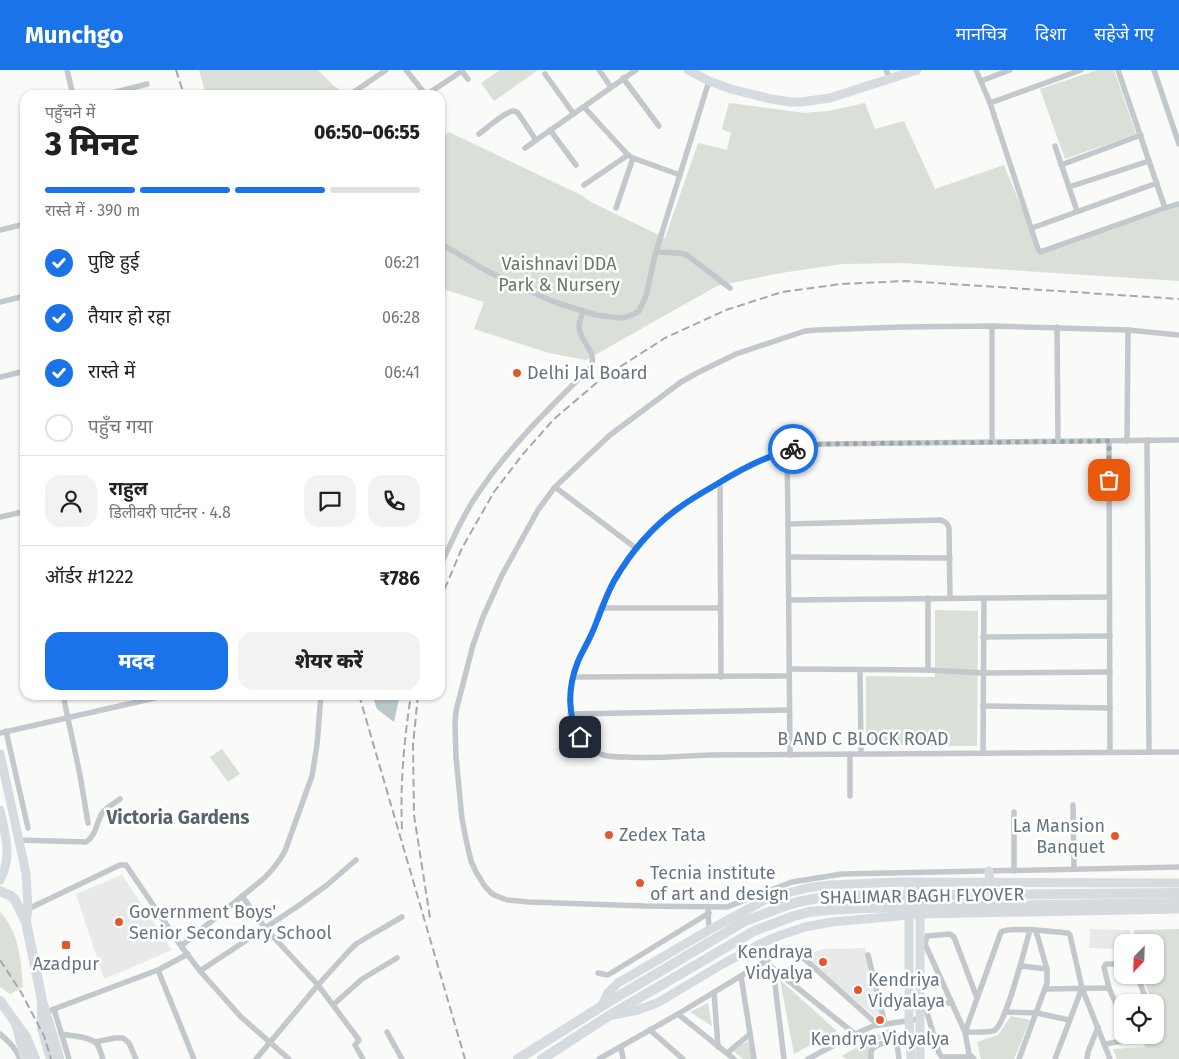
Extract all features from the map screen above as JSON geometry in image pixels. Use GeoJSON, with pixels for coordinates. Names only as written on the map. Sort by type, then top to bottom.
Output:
{"type":"FeatureCollection","features":[{"type":"Feature","properties":{"kind":"main road"},"geometry":{"type":"LineString","coordinates":[[0,891],[5,892],[15,900],[26,922],[42,1000],[42,1028],[51,1059]]}},
{"type":"Feature","properties":{"kind":"main road","name":"SHALIMAR BAGH FLYOVER"},"geometry":{"type":"LineString","coordinates":[[518,1059],[602,1006],[745,921],[782,907],[816,898],[829,896],[1179,893]]}},
{"type":"Feature","properties":{"kind":"main road","name":"SHALIMAR BAGH FLYOVER"},"geometry":{"type":"LineString","coordinates":[[543,1058],[610,1015],[754,931],[809,912],[864,908],[1179,903]]}},
{"type":"Feature","properties":{"kind":"main road"},"geometry":{"type":"LineString","coordinates":[[0,1001],[29,1042],[35,1059]]}},
{"type":"Feature","properties":{"kind":"street"},"geometry":{"type":"LineString","coordinates":[[67,70],[72,90]]}},
{"type":"Feature","properties":{"kind":"street"},"geometry":{"type":"LineString","coordinates":[[357,90],[386,70]]}},
{"type":"Feature","properties":{"kind":"street"},"geometry":{"type":"LineString","coordinates":[[406,70],[422,90]]}},
{"type":"Feature","properties":{"kind":"street"},"geometry":{"type":"LineString","coordinates":[[433,90],[461,70],[468,79]]}},
{"type":"Feature","properties":{"kind":"street"},"geometry":{"type":"LineString","coordinates":[[600,70],[611,87]]}},
{"type":"Feature","properties":{"kind":"street"},"geometry":{"type":"LineString","coordinates":[[525,148],[636,70]]}},
{"type":"Feature","properties":{"kind":"street"},"geometry":{"type":"LineString","coordinates":[[688,70],[709,82],[730,90],[791,102],[830,98],[917,70]]}},
{"type":"Feature","properties":{"kind":"street"},"geometry":{"type":"LineString","coordinates":[[886,70],[890,79]]}},
{"type":"Feature","properties":{"kind":"street"},"geometry":{"type":"LineString","coordinates":[[976,70],[990,103],[1040,252],[1179,204]]}},
{"type":"Feature","properties":{"kind":"street"},"geometry":{"type":"LineString","coordinates":[[981,81],[1010,70]]}},
{"type":"Feature","properties":{"kind":"street"},"geometry":{"type":"LineString","coordinates":[[990,103],[1081,70]]}},
{"type":"Feature","properties":{"kind":"street"},"geometry":{"type":"LineString","coordinates":[[1118,70],[1165,208]]}},
{"type":"Feature","properties":{"kind":"street"},"geometry":{"type":"LineString","coordinates":[[1154,70],[1179,144]]}},
{"type":"Feature","properties":{"kind":"street"},"geometry":{"type":"LineString","coordinates":[[545,74],[574,114]]}},
{"type":"Feature","properties":{"kind":"street"},"geometry":{"type":"LineString","coordinates":[[624,78],[659,126]]}},
{"type":"Feature","properties":{"kind":"street"},"geometry":{"type":"LineString","coordinates":[[445,246],[506,281],[557,303],[611,317],[628,317],[639,310],[646,296],[656,252],[709,82]]}},
{"type":"Feature","properties":{"kind":"street"},"geometry":{"type":"LineString","coordinates":[[124,90],[147,84]]}},
{"type":"Feature","properties":{"kind":"street"},"geometry":{"type":"LineString","coordinates":[[584,106],[631,157],[680,175]]}},
{"type":"Feature","properties":{"kind":"street"},"geometry":{"type":"LineString","coordinates":[[479,134],[513,111],[518,113],[536,140]]}},
{"type":"Feature","properties":{"kind":"street"},"geometry":{"type":"LineString","coordinates":[[550,130],[576,165]]}},
{"type":"Feature","properties":{"kind":"street"},"geometry":{"type":"LineString","coordinates":[[1061,165],[1141,136]]}},
{"type":"Feature","properties":{"kind":"street"},"geometry":{"type":"LineString","coordinates":[[1055,146],[1077,211]]}},
{"type":"Feature","properties":{"kind":"street"},"geometry":{"type":"LineString","coordinates":[[584,185],[631,157]]}},
{"type":"Feature","properties":{"kind":"street"},"geometry":{"type":"LineString","coordinates":[[616,208],[631,157]]}},
{"type":"Feature","properties":{"kind":"street"},"geometry":{"type":"LineString","coordinates":[[1068,187],[1150,160]]}},
{"type":"Feature","properties":{"kind":"street"},"geometry":{"type":"LineString","coordinates":[[1032,228],[1157,183]]}},
{"type":"Feature","properties":{"kind":"street"},"geometry":{"type":"LineString","coordinates":[[0,230],[20,225]]}},
{"type":"Feature","properties":{"kind":"street"},"geometry":{"type":"LineString","coordinates":[[656,252],[680,253],[687,256],[730,288]]}},
{"type":"Feature","properties":{"kind":"street"},"geometry":{"type":"LineString","coordinates":[[0,302],[20,297]]}},
{"type":"Feature","properties":{"kind":"street"},"geometry":{"type":"LineString","coordinates":[[445,556],[472,502],[489,477],[549,408],[593,364],[593,356],[583,339],[579,324],[583,311]]}},
{"type":"Feature","properties":{"kind":"street"},"geometry":{"type":"LineString","coordinates":[[992,326],[992,442]]}},
{"type":"Feature","properties":{"kind":"street"},"geometry":{"type":"LineString","coordinates":[[1179,335],[1128,330],[992,326],[817,330],[804,332],[731,356],[681,382],[610,435],[555,487],[538,510],[502,575],[473,645],[459,699],[455,725],[462,819],[471,861],[480,879],[490,892],[507,900],[708,910],[731,906],[785,884],[1179,882]]}},
{"type":"Feature","properties":{"kind":"street"},"geometry":{"type":"LineString","coordinates":[[1057,327],[1058,441]]}},
{"type":"Feature","properties":{"kind":"street"},"geometry":{"type":"LineString","coordinates":[[1127,441],[1128,330]]}},
{"type":"Feature","properties":{"kind":"street"},"geometry":{"type":"LineString","coordinates":[[0,377],[20,372]]}},
{"type":"Feature","properties":{"kind":"street"},"geometry":{"type":"LineString","coordinates":[[1147,440],[1149,752]]}},
{"type":"Feature","properties":{"kind":"street"},"geometry":{"type":"LineString","coordinates":[[789,710],[570,714],[571,684],[577,665],[614,582],[625,564],[650,533],[674,511],[746,468],[787,450],[805,446],[822,444],[1179,440]]}},
{"type":"Feature","properties":{"kind":"street"},"geometry":{"type":"LineString","coordinates":[[1109,441],[1110,752]]}},
{"type":"Feature","properties":{"kind":"street"},"geometry":{"type":"LineString","coordinates":[[787,450],[790,755]]}},
{"type":"Feature","properties":{"kind":"street"},"geometry":{"type":"LineString","coordinates":[[720,482],[721,677]]}},
{"type":"Feature","properties":{"kind":"street"},"geometry":{"type":"LineString","coordinates":[[555,487],[637,549]]}},
{"type":"Feature","properties":{"kind":"street"},"geometry":{"type":"LineString","coordinates":[[0,516],[20,514]]}},
{"type":"Feature","properties":{"kind":"street"},"geometry":{"type":"LineString","coordinates":[[788,524],[941,520],[946,522],[948,525],[950,558],[950,598]]}},
{"type":"Feature","properties":{"kind":"street"},"geometry":{"type":"LineString","coordinates":[[789,557],[950,558]]}},
{"type":"Feature","properties":{"kind":"street"},"geometry":{"type":"LineString","coordinates":[[789,600],[1109,597]]}},
{"type":"Feature","properties":{"kind":"street"},"geometry":{"type":"LineString","coordinates":[[928,598],[928,670]]}},
{"type":"Feature","properties":{"kind":"street"},"geometry":{"type":"LineString","coordinates":[[983,753],[984,598]]}},
{"type":"Feature","properties":{"kind":"street"},"geometry":{"type":"LineString","coordinates":[[602,608],[720,608]]}},
{"type":"Feature","properties":{"kind":"street"},"geometry":{"type":"LineString","coordinates":[[983,637],[1110,636]]}},
{"type":"Feature","properties":{"kind":"street"},"geometry":{"type":"LineString","coordinates":[[789,669],[928,670],[983,673],[1110,672]]}},
{"type":"Feature","properties":{"kind":"street"},"geometry":{"type":"LineString","coordinates":[[860,670],[861,754]]}},
{"type":"Feature","properties":{"kind":"street"},"geometry":{"type":"LineString","coordinates":[[573,677],[789,676]]}},
{"type":"Feature","properties":{"kind":"street"},"geometry":{"type":"LineString","coordinates":[[65,700],[88,823]]}},
{"type":"Feature","properties":{"kind":"street"},"geometry":{"type":"LineString","coordinates":[[28,828],[3,732],[145,700]]}},
{"type":"Feature","properties":{"kind":"street"},"geometry":{"type":"LineString","coordinates":[[181,946],[272,871],[285,851],[312,776],[321,700]]}},
{"type":"Feature","properties":{"kind":"street"},"geometry":{"type":"LineString","coordinates":[[983,706],[1110,708]]}},
{"type":"Feature","properties":{"kind":"street","name":"B AND C BLOCK ROAD"},"geometry":{"type":"LineString","coordinates":[[570,714],[580,737],[596,751],[605,755],[636,758],[709,755],[1179,752]]}},
{"type":"Feature","properties":{"kind":"street"},"geometry":{"type":"LineString","coordinates":[[0,754],[26,873],[28,909],[26,922]]}},
{"type":"Feature","properties":{"kind":"street"},"geometry":{"type":"LineString","coordinates":[[850,754],[850,796]]}},
{"type":"Feature","properties":{"kind":"street"},"geometry":{"type":"LineString","coordinates":[[18,840],[86,842],[91,838],[103,812],[120,799]]}},
{"type":"Feature","properties":{"kind":"street"},"geometry":{"type":"LineString","coordinates":[[1073,804],[1074,869]]}},
{"type":"Feature","properties":{"kind":"street"},"geometry":{"type":"LineString","coordinates":[[0,810],[8,853],[6,866],[0,880]]}},
{"type":"Feature","properties":{"kind":"street"},"geometry":{"type":"LineString","coordinates":[[1014,812],[1014,871]]}},
{"type":"Feature","properties":{"kind":"street"},"geometry":{"type":"LineString","coordinates":[[200,971],[266,929],[312,896],[356,860]]}},
{"type":"Feature","properties":{"kind":"street"},"geometry":{"type":"LineString","coordinates":[[28,909],[123,864],[128,867],[200,971],[236,1012],[289,1059]]}},
{"type":"Feature","properties":{"kind":"street"},"geometry":{"type":"LineString","coordinates":[[602,1006],[608,992],[618,984],[709,930],[772,897],[807,883],[842,874],[1179,867]]}},
{"type":"Feature","properties":{"kind":"street"},"geometry":{"type":"LineString","coordinates":[[989,871],[990,882]]}},
{"type":"Feature","properties":{"kind":"street"},"geometry":{"type":"LineString","coordinates":[[909,882],[909,1020],[911,1059]]}},
{"type":"Feature","properties":{"kind":"street"},"geometry":{"type":"LineString","coordinates":[[920,882],[920,1059]]}},
{"type":"Feature","properties":{"kind":"street"},"geometry":{"type":"LineString","coordinates":[[838,885],[847,889],[854,898],[854,910],[844,921]]}},
{"type":"Feature","properties":{"kind":"street"},"geometry":{"type":"LineString","coordinates":[[242,896],[266,929],[333,1004],[359,1040],[354,1045],[363,1059]]}},
{"type":"Feature","properties":{"kind":"street"},"geometry":{"type":"LineString","coordinates":[[610,1015],[638,1010],[654,1004],[762,942],[805,927],[832,922],[920,914],[1179,909]]}},
{"type":"Feature","properties":{"kind":"street"},"geometry":{"type":"LineString","coordinates":[[708,910],[709,930]]}},
{"type":"Feature","properties":{"kind":"street"},"geometry":{"type":"LineString","coordinates":[[598,973],[608,975],[708,910]]}},
{"type":"Feature","properties":{"kind":"street"},"geometry":{"type":"LineString","coordinates":[[256,1059],[318,985],[356,944],[402,917]]}},
{"type":"Feature","properties":{"kind":"street"},"geometry":{"type":"LineString","coordinates":[[964,1032],[1001,932],[1006,929],[1068,932],[1082,988],[1110,1059]]}},
{"type":"Feature","properties":{"kind":"street"},"geometry":{"type":"LineString","coordinates":[[964,1032],[992,1032],[997,1028],[1005,1012],[1033,930]]}},
{"type":"Feature","properties":{"kind":"street"},"geometry":{"type":"LineString","coordinates":[[1019,1059],[1046,989],[1048,979],[1033,930]]}},
{"type":"Feature","properties":{"kind":"street"},"geometry":{"type":"LineString","coordinates":[[972,1058],[969,1054],[964,1032],[925,944],[928,935],[950,934],[954,937],[977,998]]}},
{"type":"Feature","properties":{"kind":"street"},"geometry":{"type":"LineString","coordinates":[[599,1059],[787,948],[792,949],[878,1025]]}},
{"type":"Feature","properties":{"kind":"street"},"geometry":{"type":"LineString","coordinates":[[50,1011],[158,970],[188,954]]}},
{"type":"Feature","properties":{"kind":"street"},"geometry":{"type":"LineString","coordinates":[[868,955],[885,1024]]}},
{"type":"Feature","properties":{"kind":"street"},"geometry":{"type":"LineString","coordinates":[[333,1004],[362,979],[397,958]]}},
{"type":"Feature","properties":{"kind":"street"},"geometry":{"type":"LineString","coordinates":[[765,962],[855,1034]]}},
{"type":"Feature","properties":{"kind":"street"},"geometry":{"type":"LineString","coordinates":[[1114,964],[1104,965],[1108,988],[1114,1001]]}},
{"type":"Feature","properties":{"kind":"street"},"geometry":{"type":"LineString","coordinates":[[1021,966],[1046,969]]}},
{"type":"Feature","properties":{"kind":"street"},"geometry":{"type":"LineString","coordinates":[[773,968],[784,1059]]}},
{"type":"Feature","properties":{"kind":"street"},"geometry":{"type":"LineString","coordinates":[[158,970],[194,1059]]}},
{"type":"Feature","properties":{"kind":"street"},"geometry":{"type":"LineString","coordinates":[[741,976],[754,1059]]}},
{"type":"Feature","properties":{"kind":"street"},"geometry":{"type":"LineString","coordinates":[[1055,1059],[1082,988]]}},
{"type":"Feature","properties":{"kind":"street"},"geometry":{"type":"LineString","coordinates":[[1046,989],[1108,988]]}},
{"type":"Feature","properties":{"kind":"street"},"geometry":{"type":"LineString","coordinates":[[714,992],[718,1047]]}},
{"type":"Feature","properties":{"kind":"street"},"geometry":{"type":"LineString","coordinates":[[42,1000],[50,1011],[61,1034],[68,1059]]}},
{"type":"Feature","properties":{"kind":"street"},"geometry":{"type":"LineString","coordinates":[[952,1003],[930,1003],[926,1008],[939,1054],[942,1057],[972,1058]]}},
{"type":"Feature","properties":{"kind":"street"},"geometry":{"type":"LineString","coordinates":[[50,1011],[60,1059]]}},
{"type":"Feature","properties":{"kind":"street"},"geometry":{"type":"LineString","coordinates":[[1005,1012],[1036,1013],[1070,1020]]}},
{"type":"Feature","properties":{"kind":"street"},"geometry":{"type":"LineString","coordinates":[[678,1014],[734,1059]]}},
{"type":"Feature","properties":{"kind":"street"},"geometry":{"type":"LineString","coordinates":[[808,1059],[873,1026],[919,1019]]}},
{"type":"Feature","properties":{"kind":"street"},"geometry":{"type":"LineString","coordinates":[[15,1023],[25,1059]]}},
{"type":"Feature","properties":{"kind":"street"},"geometry":{"type":"LineString","coordinates":[[1087,1059],[1098,1027]]}},
{"type":"Feature","properties":{"kind":"street"},"geometry":{"type":"LineString","coordinates":[[650,1030],[684,1059]]}},
{"type":"Feature","properties":{"kind":"street"},"geometry":{"type":"LineString","coordinates":[[387,1032],[402,1059]]}},
{"type":"Feature","properties":{"kind":"street"},"geometry":{"type":"LineString","coordinates":[[0,1034],[14,1046],[20,1059]]}},
{"type":"Feature","properties":{"kind":"street"},"geometry":{"type":"LineString","coordinates":[[61,1034],[80,1036],[95,1042],[123,1038],[128,1043],[136,1059]]}},
{"type":"Feature","properties":{"kind":"street"},"geometry":{"type":"LineString","coordinates":[[727,1053],[750,1034]]}},
{"type":"Feature","properties":{"kind":"street"},"geometry":{"type":"LineString","coordinates":[[871,1059],[871,1051],[874,1047],[896,1037],[910,1037]]}},
{"type":"Feature","properties":{"kind":"street"},"geometry":{"type":"LineString","coordinates":[[896,1037],[899,1059]]}},
{"type":"Feature","properties":{"kind":"street"},"geometry":{"type":"LineString","coordinates":[[95,1042],[103,1059]]}},
{"type":"Feature","properties":{"kind":"street"},"geometry":{"type":"LineString","coordinates":[[1105,1044],[1114,1042]]}},
{"type":"Feature","properties":{"kind":"street"},"geometry":{"type":"LineString","coordinates":[[621,1047],[623,1056],[629,1059]]}},
{"type":"Feature","properties":{"kind":"shaded area"},"geometry":{"type":"Polygon","coordinates":[[[374,700],[399,700],[394,722],[377,709],[374,700]]]}},
{"type":"Feature","properties":{"kind":"shaded area","name":"Government Boys' Senior Secondary School"},"geometry":{"type":"Polygon","coordinates":[[[122,875],[172,950],[104,979],[76,894],[122,875]]]}},
{"type":"Feature","properties":{"kind":"shaded area"},"geometry":{"type":"Polygon","coordinates":[[[1090,929],[1130,930],[1130,934],[1114,934],[1114,949],[1089,948],[1090,929]]]}},
{"type":"Feature","properties":{"kind":"shaded area","name":"Kendriya Vidyalaya"},"geometry":{"type":"Polygon","coordinates":[[[865,948],[882,1022],[802,957],[823,949],[865,948]]]}},
{"type":"Feature","properties":{"kind":"green space"},"geometry":{"type":"Polygon","coordinates":[[[199,70],[318,70],[340,90],[205,90],[199,70]]]}},
{"type":"Feature","properties":{"kind":"green space"},"geometry":{"type":"Polygon","coordinates":[[[500,70],[538,70],[494,101],[481,83],[500,70]]]}},
{"type":"Feature","properties":{"kind":"green space"},"geometry":{"type":"Polygon","coordinates":[[[1097,70],[1114,70],[1136,134],[1065,159],[1040,89],[1097,70]]]}},
{"type":"Feature","properties":{"kind":"green space","name":"Vaishnavi DDA Park & Nursery"},"geometry":{"type":"Polygon","coordinates":[[[729,103],[805,113],[828,111],[865,103],[875,129],[904,121],[935,189],[1004,165],[1039,250],[1179,207],[1179,281],[902,263],[842,264],[781,273],[717,286],[586,360],[549,353],[474,329],[484,302],[445,290],[445,135],[449,132],[583,196],[589,201],[665,238],[698,143],[727,150],[731,133],[722,129],[729,103]]]}},
{"type":"Feature","properties":{"kind":"green space"},"geometry":{"type":"Polygon","coordinates":[[[935,610],[978,611],[977,746],[866,745],[866,676],[935,677],[935,610]]]}},
{"type":"Feature","properties":{"kind":"green space"},"geometry":{"type":"Polygon","coordinates":[[[222,749],[240,774],[228,782],[210,757],[222,749]]]}},
{"type":"Feature","properties":{"kind":"green space"},"geometry":{"type":"Polygon","coordinates":[[[0,912],[15,937],[21,967],[23,987],[10,994],[0,987],[0,912]]]}},
{"type":"Feature","properties":{"kind":"green space"},"geometry":{"type":"Polygon","coordinates":[[[1179,929],[1179,1059],[1117,1059],[1113,1049],[1146,1047],[1144,1044],[1164,1044],[1164,994],[1149,994],[1145,984],[1164,984],[1164,934],[1134,934],[1134,930],[1179,929]]]}},
{"type":"Feature","properties":{"kind":"green space"},"geometry":{"type":"Polygon","coordinates":[[[780,980],[837,1031],[794,1054],[780,980]]]}},
{"type":"Feature","properties":{"kind":"green space"},"geometry":{"type":"Polygon","coordinates":[[[708,1003],[712,1026],[690,1012],[708,1003]]]}},
{"type":"Feature","properties":{"kind":"green space"},"geometry":{"type":"Polygon","coordinates":[[[1011,1016],[1030,1020],[1014,1059],[981,1059],[977,1042],[998,1035],[1011,1016]]]}},
{"type":"Feature","properties":{"kind":"green space"},"geometry":{"type":"Polygon","coordinates":[[[888,1029],[891,1035],[869,1044],[869,1059],[846,1059],[842,1056],[888,1029]]]}},
{"type":"Feature","properties":{"kind":"green space"},"geometry":{"type":"Polygon","coordinates":[[[748,1041],[752,1059],[743,1059],[732,1050],[748,1041]]]}},
{"type":"Feature","properties":{"kind":"railway"},"geometry":{"type":"LineString","coordinates":[[176,70],[182,90]]}},
{"type":"Feature","properties":{"kind":"railway"},"geometry":{"type":"LineString","coordinates":[[445,588],[462,548],[494,492],[523,454],[554,419],[601,379],[665,338],[726,310],[782,292],[841,284],[906,281],[1179,299]]}},
{"type":"Feature","properties":{"kind":"railway"},"geometry":{"type":"LineString","coordinates":[[360,700],[465,1059]]}},
{"type":"Feature","properties":{"kind":"railway"},"geometry":{"type":"LineString","coordinates":[[402,829],[403,762],[410,700]]}},
{"type":"Feature","properties":{"kind":"railway"},"geometry":{"type":"LineString","coordinates":[[418,700],[413,745],[414,815],[430,918]]}},
{"type":"Feature","properties":{"kind":"railway"},"geometry":{"type":"LineString","coordinates":[[0,960],[21,992],[44,1036],[51,1059]]}},
{"type":"Feature","properties":{"kind":"way so far"},"geometry":{"type":"LineString","coordinates":[[793,449],[822,444],[1109,441],[1109,480]]}},
{"type":"Feature","properties":{"kind":"place","name":"Delhi Jal Board"},"geometry":{"type":"Point","coordinates":[517,373]}},
{"type":"Feature","properties":{"kind":"place","name":"Zedex Tata"},"geometry":{"type":"Point","coordinates":[609,835]}},
{"type":"Feature","properties":{"kind":"place","name":"La Mansion Banquet"},"geometry":{"type":"Point","coordinates":[1115,836]}},
{"type":"Feature","properties":{"kind":"place","name":"Tecnia institute of art and design"},"geometry":{"type":"Point","coordinates":[640,883]}},
{"type":"Feature","properties":{"kind":"place","name":"Government Boys' Senior Secondary School"},"geometry":{"type":"Point","coordinates":[119,922]}},
{"type":"Feature","properties":{"kind":"place","name":"Azadpur"},"geometry":{"type":"Point","coordinates":[66,945]}},
{"type":"Feature","properties":{"kind":"place","name":"Kendraya Vidyalya"},"geometry":{"type":"Point","coordinates":[823,962]}},
{"type":"Feature","properties":{"kind":"place","name":"Kendriya Vidyalaya"},"geometry":{"type":"Point","coordinates":[858,990]}},
{"type":"Feature","properties":{"kind":"place","name":"Kendrya Vidyalya"},"geometry":{"type":"Point","coordinates":[880,1020]}},
{"type":"Feature","properties":{"kind":"district","name":"Victoria Gardens"},"geometry":{"type":"Point","coordinates":[178,817]}},
{"type":"Feature","properties":{"kind":"route"},"geometry":{"type":"LineString","coordinates":[[580,737],[570,714],[571,684],[580,656],[591,636],[614,582],[625,564],[650,533],[674,511],[752,464],[793,449]]}}]}
